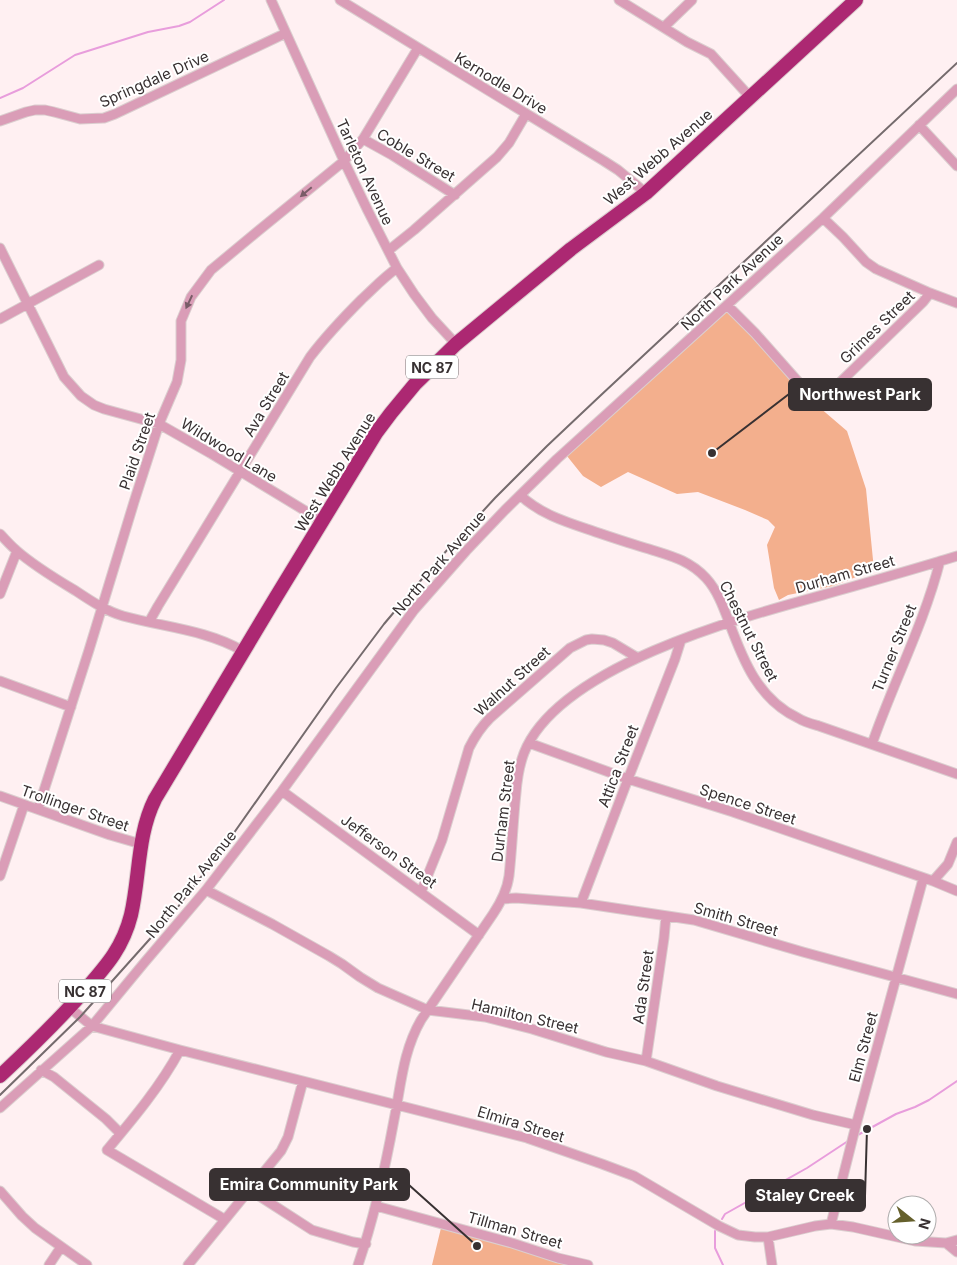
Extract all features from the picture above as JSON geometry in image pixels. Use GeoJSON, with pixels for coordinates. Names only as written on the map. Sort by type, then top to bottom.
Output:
{"type":"FeatureCollection","features":[{"type":"Feature","properties":{"kind":"highway","name":"West Webb Avenue"},"geometry":{"type":"LineString","coordinates":[[0,1076],[70,1008],[108,964],[118,949],[125,934],[133,906],[141,844],[146,820],[154,799],[376,433],[391,413],[415,384],[456,344],[571,249],[646,192],[856,0]]}},
{"type":"Feature","properties":{"kind":"street","name":"Tarleton Avenue"},"geometry":{"type":"LineString","coordinates":[[271,0],[383,242],[414,294],[456,344]]}},
{"type":"Feature","properties":{"kind":"street","name":"Kernodle Drive"},"geometry":{"type":"LineString","coordinates":[[340,0],[618,170],[646,192]]}},
{"type":"Feature","properties":{"kind":"street"},"geometry":{"type":"LineString","coordinates":[[619,0],[687,42],[711,54],[750,97]]}},
{"type":"Feature","properties":{"kind":"street"},"geometry":{"type":"LineString","coordinates":[[664,27],[692,0]]}},
{"type":"Feature","properties":{"kind":"street","name":"Springdale Drive"},"geometry":{"type":"LineString","coordinates":[[0,121],[26,112],[44,110],[80,119],[104,118],[286,33]]}},
{"type":"Feature","properties":{"kind":"street","name":"Plaid Street"},"geometry":{"type":"LineString","coordinates":[[38,809],[159,424],[177,382],[181,360],[181,321],[187,304],[197,286],[211,270],[344,161],[364,139],[418,48]]}},
{"type":"Feature","properties":{"kind":"street","name":"North Park Avenue"},"geometry":{"type":"LineString","coordinates":[[0,1108],[92,1026],[206,890],[282,791],[414,610],[466,551],[557,460],[823,218],[957,89]]}},
{"type":"Feature","properties":{"kind":"street"},"geometry":{"type":"LineString","coordinates":[[389,250],[497,157],[509,143],[526,114]]}},
{"type":"Feature","properties":{"kind":"street"},"geometry":{"type":"LineString","coordinates":[[919,125],[957,166]]}},
{"type":"Feature","properties":{"kind":"street","name":"Coble Street"},"geometry":{"type":"LineString","coordinates":[[364,139],[454,195]]}},
{"type":"Feature","properties":{"kind":"street"},"geometry":{"type":"LineString","coordinates":[[823,218],[866,262],[884,273],[957,303]]}},
{"type":"Feature","properties":{"kind":"street","name":"Wildwood Lane"},"geometry":{"type":"LineString","coordinates":[[0,248],[64,376],[81,396],[104,409],[159,424],[322,521]]}},
{"type":"Feature","properties":{"kind":"street"},"geometry":{"type":"LineString","coordinates":[[0,319],[99,266]]}},
{"type":"Feature","properties":{"kind":"street","name":"Ava Street"},"geometry":{"type":"LineString","coordinates":[[149,622],[310,357],[339,322],[386,276],[397,268]]}},
{"type":"Feature","properties":{"kind":"street","name":"Grimes Street"},"geometry":{"type":"LineString","coordinates":[[727,305],[755,333],[809,394],[814,398],[819,398],[828,394],[930,293]]}},
{"type":"Feature","properties":{"kind":"street","name":"Chestnut Street"},"geometry":{"type":"LineString","coordinates":[[520,495],[539,510],[566,522],[688,563],[706,578],[719,597],[737,642],[761,689],[770,699],[797,718],[957,774]]}},
{"type":"Feature","properties":{"kind":"street"},"geometry":{"type":"LineString","coordinates":[[0,534],[17,551],[54,578],[102,607],[121,615],[213,637],[243,651]]}},
{"type":"Feature","properties":{"kind":"street"},"geometry":{"type":"LineString","coordinates":[[0,594],[17,551]]}},
{"type":"Feature","properties":{"kind":"street","name":"Durham Street"},"geometry":{"type":"LineString","coordinates":[[358,1265],[366,1244],[376,1206],[408,1048],[415,1030],[502,900],[509,876],[518,774],[524,752],[534,733],[542,723],[568,698],[602,676],[681,640],[729,622],[957,556]]}},
{"type":"Feature","properties":{"kind":"street","name":"Turner Street"},"geometry":{"type":"LineString","coordinates":[[872,744],[882,713],[919,624],[936,578],[940,561]]}},
{"type":"Feature","properties":{"kind":"street","name":"Walnut Street"},"geometry":{"type":"LineString","coordinates":[[421,892],[442,840],[470,748],[474,738],[490,718],[570,648],[586,640],[604,640],[613,643],[638,658]]}},
{"type":"Feature","properties":{"kind":"street","name":"Attica Street"},"geometry":{"type":"LineString","coordinates":[[581,903],[681,640]]}},
{"type":"Feature","properties":{"kind":"street"},"geometry":{"type":"LineString","coordinates":[[0,681],[71,708]]}},
{"type":"Feature","properties":{"kind":"street","name":"Spence Street"},"geometry":{"type":"LineString","coordinates":[[529,743],[628,779],[733,812],[957,891]]}},
{"type":"Feature","properties":{"kind":"street","name":"Jefferson Street"},"geometry":{"type":"LineString","coordinates":[[282,791],[479,935]]}},
{"type":"Feature","properties":{"kind":"street","name":"Trollinger Street"},"geometry":{"type":"LineString","coordinates":[[0,796],[141,844]]}},
{"type":"Feature","properties":{"kind":"street"},"geometry":{"type":"LineString","coordinates":[[0,876],[24,805]]}},
{"type":"Feature","properties":{"kind":"street"},"geometry":{"type":"LineString","coordinates":[[933,882],[948,864],[957,842]]}},
{"type":"Feature","properties":{"kind":"street","name":"Elm Street"},"geometry":{"type":"LineString","coordinates":[[832,1224],[856,1126],[924,879]]}},
{"type":"Feature","properties":{"kind":"street","name":"Hamilton Street"},"geometry":{"type":"LineString","coordinates":[[206,890],[329,956],[378,988],[428,1010],[485,1017],[532,1029],[606,1052],[646,1061],[717,1086],[856,1126]]}},
{"type":"Feature","properties":{"kind":"street","name":"Smith Street"},"geometry":{"type":"LineString","coordinates":[[502,900],[516,898],[581,903],[694,920],[957,994]]}},
{"type":"Feature","properties":{"kind":"street","name":"Ada Street"},"geometry":{"type":"LineString","coordinates":[[646,1061],[666,916]]}},
{"type":"Feature","properties":{"kind":"street","name":"Elmira Street"},"geometry":{"type":"LineString","coordinates":[[70,1008],[92,1026],[527,1138],[634,1176],[719,1226],[738,1235],[768,1237],[832,1224],[915,1241],[946,1243],[957,1240]]}},
{"type":"Feature","properties":{"kind":"street"},"geometry":{"type":"LineString","coordinates":[[180,1050],[173,1064],[107,1150],[224,1219]]}},
{"type":"Feature","properties":{"kind":"street"},"geometry":{"type":"LineString","coordinates":[[41,1070],[54,1077],[106,1119],[120,1133]]}},
{"type":"Feature","properties":{"kind":"street"},"geometry":{"type":"LineString","coordinates":[[188,1265],[224,1219],[250,1190],[284,1145],[288,1137],[303,1081]]}},
{"type":"Feature","properties":{"kind":"street"},"geometry":{"type":"LineString","coordinates":[[250,1190],[312,1230],[366,1244]]}},
{"type":"Feature","properties":{"kind":"street"},"geometry":{"type":"LineString","coordinates":[[0,1191],[22,1216],[87,1265]]}},
{"type":"Feature","properties":{"kind":"street","name":"Tillman Street"},"geometry":{"type":"LineString","coordinates":[[376,1206],[588,1265]]}},
{"type":"Feature","properties":{"kind":"street"},"geometry":{"type":"LineString","coordinates":[[768,1237],[772,1265]]}},
{"type":"Feature","properties":{"kind":"street"},"geometry":{"type":"LineString","coordinates":[[946,1243],[957,1252]]}},
{"type":"Feature","properties":{"kind":"street"},"geometry":{"type":"LineString","coordinates":[[48,1265],[61,1247]]}},
{"type":"Feature","properties":{"kind":"shaded area"},"geometry":{"type":"Polygon","coordinates":[[[728,310],[812,401],[847,431],[866,489],[874,570],[833,586],[788,595],[779,600],[774,588],[767,545],[775,527],[768,520],[698,492],[677,494],[628,472],[601,487],[583,476],[567,456],[728,310]]]}},
{"type":"Feature","properties":{"kind":"shaded area"},"geometry":{"type":"Polygon","coordinates":[[[441,1228],[577,1265],[432,1265],[441,1228]]]}},
{"type":"Feature","properties":{"kind":"waterway"},"geometry":{"type":"LineString","coordinates":[[0,98],[23,88],[75,55],[148,32],[190,22],[224,0]]}},
{"type":"Feature","properties":{"kind":"waterway"},"geometry":{"type":"LineString","coordinates":[[856,1136],[896,1114],[929,1100],[957,1081]]}},
{"type":"Feature","properties":{"kind":"waterway"},"geometry":{"type":"LineString","coordinates":[[722,1219],[725,1214],[807,1168],[848,1141]]}},
{"type":"Feature","properties":{"kind":"waterway"},"geometry":{"type":"LineString","coordinates":[[715,1231],[715,1248],[723,1265]]}},
{"type":"Feature","properties":{"kind":"railway"},"geometry":{"type":"LineString","coordinates":[[0,1095],[80,1017],[174,912],[224,847],[336,688],[384,624],[438,560],[495,498],[600,396],[957,63]]}},
{"type":"Feature","properties":{"kind":"place","name":"Northwest Park"},"geometry":{"type":"Point","coordinates":[712,453]}},
{"type":"Feature","properties":{"kind":"place","name":"Staley Creek"},"geometry":{"type":"Point","coordinates":[867,1129]}},
{"type":"Feature","properties":{"kind":"place","name":"Emira Community Park"},"geometry":{"type":"Point","coordinates":[477,1246]}}]}
